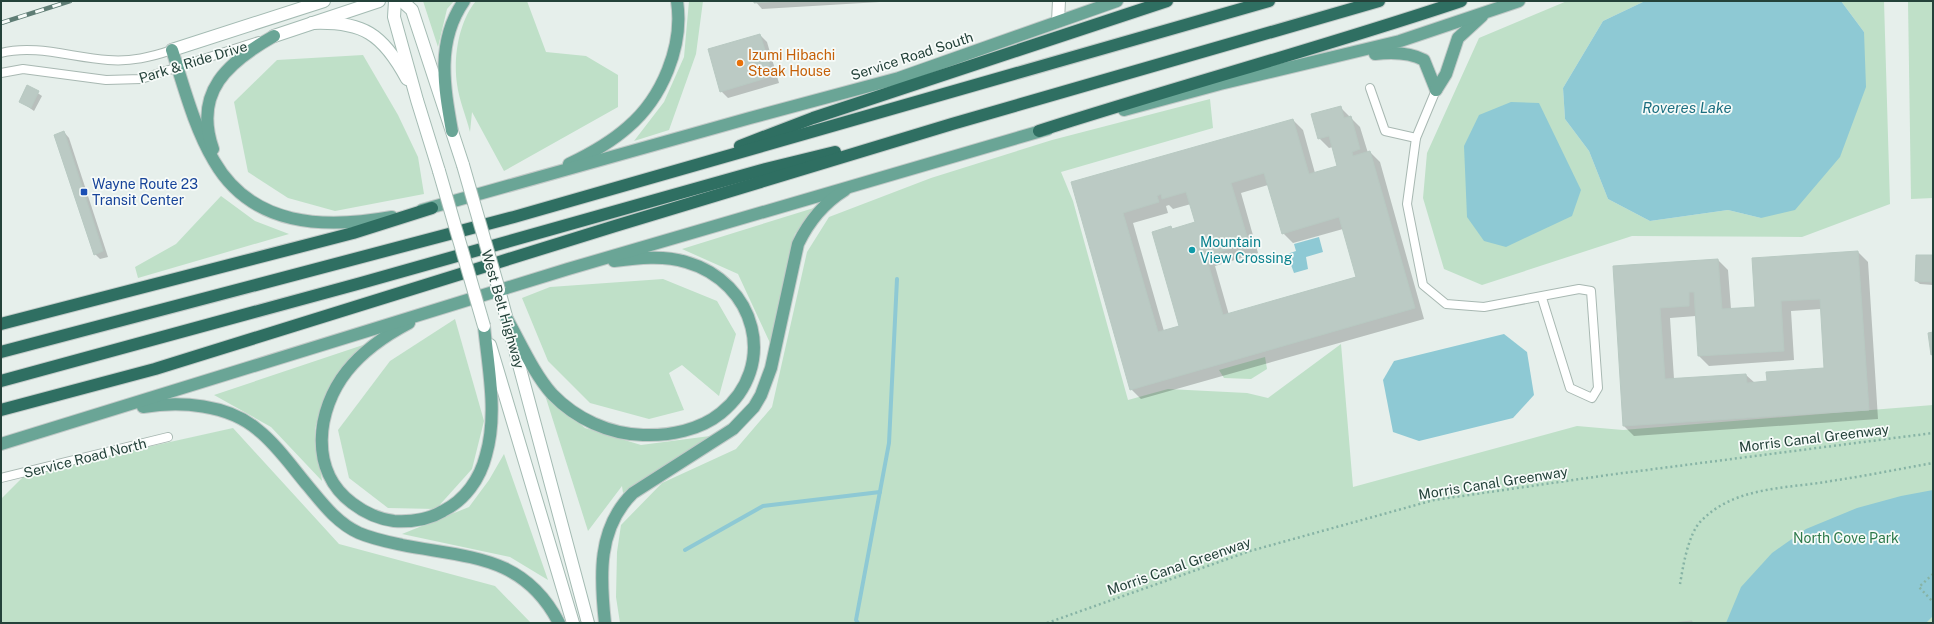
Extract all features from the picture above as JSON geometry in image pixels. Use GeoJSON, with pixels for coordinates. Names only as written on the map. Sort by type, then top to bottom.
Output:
{"type":"FeatureCollection","features":[{"type":"Feature","properties":{"kind":"highway"},"geometry":{"type":"LineString","coordinates":[[668,174],[813,118],[1167,1]]}},
{"type":"Feature","properties":{"kind":"highway"},"geometry":{"type":"LineString","coordinates":[[1,352],[417,243],[668,174],[1269,1]]}},
{"type":"Feature","properties":{"kind":"highway"},"geometry":{"type":"LineString","coordinates":[[1,410],[85,389],[212,352],[615,226],[952,124],[1378,1]]}},
{"type":"Feature","properties":{"kind":"highway"},"geometry":{"type":"LineString","coordinates":[[1039,131],[1158,93],[1340,40],[1461,1]]}},
{"type":"Feature","properties":{"kind":"highway"},"geometry":{"type":"LineString","coordinates":[[1,381],[318,296],[762,170],[952,124]]}},
{"type":"Feature","properties":{"kind":"highway"},"geometry":{"type":"LineString","coordinates":[[1,324],[353,233],[432,208]]}},
{"type":"Feature","properties":{"kind":"main road","name":"Park & Ride Drive"},"geometry":{"type":"LineString","coordinates":[[172,50],[324,1]]}},
{"type":"Feature","properties":{"kind":"main road","name":"Park & Ride Drive"},"geometry":{"type":"LineString","coordinates":[[274,36],[379,1]]}},
{"type":"Feature","properties":{"kind":"main road","name":"West Belt Highway"},"geometry":{"type":"LineString","coordinates":[[395,1],[394,17],[417,100],[574,623]]}},
{"type":"Feature","properties":{"kind":"main road","name":"West Belt Highway"},"geometry":{"type":"LineString","coordinates":[[402,1],[412,10],[463,165],[507,319],[588,623]]}},
{"type":"Feature","properties":{"kind":"main road"},"geometry":{"type":"LineString","coordinates":[[452,131],[444,78],[444,57],[452,23],[464,1]]}},
{"type":"Feature","properties":{"kind":"main road"},"geometry":{"type":"LineString","coordinates":[[172,50],[205,145],[214,162],[239,194],[255,205],[270,212],[304,220],[340,222],[360,221],[432,208],[526,182],[596,150],[613,140],[630,126],[643,110],[656,93],[666,73],[678,33],[679,13],[677,1]]}},
{"type":"Feature","properties":{"kind":"main road"},"geometry":{"type":"LineString","coordinates":[[1058,21],[1059,1]]}},
{"type":"Feature","properties":{"kind":"main road","name":"Service Road South"},"geometry":{"type":"LineString","coordinates":[[526,182],[689,135],[899,78],[1117,1]]}},
{"type":"Feature","properties":{"kind":"main road"},"geometry":{"type":"LineString","coordinates":[[1,444],[568,269],[855,184],[1039,131],[1220,84],[1400,41],[1520,1]]}},
{"type":"Feature","properties":{"kind":"main road"},"geometry":{"type":"LineString","coordinates":[[1436,90],[1446,74],[1458,38],[1486,13]]}},
{"type":"Feature","properties":{"kind":"main road"},"geometry":{"type":"LineString","coordinates":[[312,23],[341,23],[354,26],[366,30],[379,39],[397,62],[417,100]]}},
{"type":"Feature","properties":{"kind":"main road"},"geometry":{"type":"LineString","coordinates":[[226,179],[211,142],[208,125],[208,108],[212,92],[220,77],[230,66],[249,51],[274,36]]}},
{"type":"Feature","properties":{"kind":"main road"},"geometry":{"type":"LineString","coordinates":[[1342,56],[1388,52],[1413,54],[1424,60],[1436,90]]}},
{"type":"Feature","properties":{"kind":"main road"},"geometry":{"type":"LineString","coordinates":[[605,623],[602,577],[603,557],[606,537],[622,504],[633,493],[721,437],[744,419],[754,407],[762,395],[771,368],[798,244],[806,228],[817,214],[841,193],[855,184]]}},
{"type":"Feature","properties":{"kind":"main road"},"geometry":{"type":"LineString","coordinates":[[507,319],[539,376],[551,393],[564,406],[579,416],[607,429],[638,435],[655,435],[683,431],[710,421],[720,414],[738,396],[744,385],[752,362],[753,335],[744,305],[725,282],[699,266],[669,259],[628,259],[568,269]]}},
{"type":"Feature","properties":{"kind":"main road"},"geometry":{"type":"LineString","coordinates":[[450,305],[418,318],[372,347],[347,371],[329,402],[321,433],[325,466],[340,492],[359,509],[379,518],[389,520],[400,521],[425,519],[450,508],[462,499],[472,486],[482,466],[490,437],[490,396],[484,326]]}},
{"type":"Feature","properties":{"kind":"main road"},"geometry":{"type":"LineString","coordinates":[[79,421],[129,409],[166,405],[208,408],[238,417],[258,429],[268,439],[324,506],[346,526],[370,537],[506,567],[520,575],[543,596],[559,623]]}},
{"type":"Feature","properties":{"kind":"lane","name":"Park & Ride Drive"},"geometry":{"type":"LineString","coordinates":[[1,73],[16,69],[30,69],[123,81],[141,79],[274,36]]}},
{"type":"Feature","properties":{"kind":"lane","name":"Park & Ride Drive"},"geometry":{"type":"LineString","coordinates":[[1,53],[22,50],[124,61],[150,57],[172,50]]}},
{"type":"Feature","properties":{"kind":"lane"},"geometry":{"type":"LineString","coordinates":[[1370,88],[1385,131],[1416,138]]}},
{"type":"Feature","properties":{"kind":"lane"},"geometry":{"type":"LineString","coordinates":[[1436,90],[1416,138],[1407,204],[1423,285],[1446,304],[1484,308],[1579,290],[1592,291],[1598,388],[1592,398],[1570,388],[1542,298]]}},
{"type":"Feature","properties":{"kind":"lane","name":"Service Road North"},"geometry":{"type":"LineString","coordinates":[[1,478],[168,437]]}},
{"type":"Feature","properties":{"kind":"path","name":"Morris Canal Greenway"},"geometry":{"type":"LineString","coordinates":[[1047,623],[1250,551],[1434,500],[1608,475],[1933,433]]}},
{"type":"Feature","properties":{"kind":"path"},"geometry":{"type":"LineString","coordinates":[[1680,584],[1684,555],[1700,522],[1721,505],[1760,490],[1830,482],[1933,463]]}},
{"type":"Feature","properties":{"kind":"path"},"geometry":{"type":"LineString","coordinates":[[1933,574],[1919,587],[1933,602]]}},
{"type":"Feature","properties":{"kind":"green space"},"geometry":{"type":"Polygon","coordinates":[[[423,1],[454,1],[447,9],[438,47],[423,1]]]}},
{"type":"Feature","properties":{"kind":"green space"},"geometry":{"type":"Polygon","coordinates":[[[476,1],[527,1],[546,52],[586,56],[618,75],[618,107],[504,171],[472,112],[470,132],[458,90],[456,62],[461,29],[470,9],[476,1]]]}},
{"type":"Feature","properties":{"kind":"green space"},"geometry":{"type":"Polygon","coordinates":[[[689,1],[703,1],[696,54],[669,130],[634,141],[664,102],[684,57],[689,1]]]}},
{"type":"Feature","properties":{"kind":"green space"},"geometry":{"type":"Polygon","coordinates":[[[1567,1],[1645,1],[1603,21],[1563,88],[1565,119],[1589,151],[1608,199],[1650,221],[1728,210],[1761,218],[1864,32],[1841,1],[1884,1],[1890,204],[1802,237],[1632,236],[1482,285],[1444,269],[1423,198],[1427,153],[1479,38],[1567,1]]]}},
{"type":"Feature","properties":{"kind":"green space"},"geometry":{"type":"Polygon","coordinates":[[[1908,1],[1933,1],[1933,198],[1911,199],[1908,1]]]}},
{"type":"Feature","properties":{"kind":"green space"},"geometry":{"type":"Polygon","coordinates":[[[363,55],[398,115],[418,157],[424,194],[335,211],[288,198],[248,172],[234,102],[277,60],[363,55]]]}},
{"type":"Feature","properties":{"kind":"green space","name":"North Cove Park"},"geometry":{"type":"Polygon","coordinates":[[[1210,99],[1213,128],[1061,172],[1073,201],[1128,400],[1168,389],[1247,393],[1268,398],[1341,344],[1353,487],[1577,426],[1623,430],[1933,405],[1933,623],[620,623],[616,597],[617,552],[621,525],[662,483],[736,449],[772,407],[807,252],[829,217],[931,178],[1052,140],[1210,99]]]}},
{"type":"Feature","properties":{"kind":"green space"},"geometry":{"type":"Polygon","coordinates":[[[221,196],[255,221],[289,234],[138,278],[135,267],[176,244],[221,196]]]}},
{"type":"Feature","properties":{"kind":"green space"},"geometry":{"type":"Polygon","coordinates":[[[817,207],[795,234],[770,343],[738,274],[682,249],[817,207]]]}},
{"type":"Feature","properties":{"kind":"green space"},"geometry":{"type":"Polygon","coordinates":[[[663,279],[717,301],[736,334],[719,396],[682,365],[669,373],[684,410],[649,419],[590,403],[548,361],[522,298],[550,287],[663,279]]]}},
{"type":"Feature","properties":{"kind":"green space"},"geometry":{"type":"Polygon","coordinates":[[[455,319],[484,421],[472,469],[436,509],[388,508],[349,478],[338,430],[390,361],[455,319]]]}},
{"type":"Feature","properties":{"kind":"green space"},"geometry":{"type":"Polygon","coordinates":[[[363,345],[326,394],[315,429],[322,481],[271,427],[214,395],[363,345]]]}},
{"type":"Feature","properties":{"kind":"green space"},"geometry":{"type":"Polygon","coordinates":[[[1265,357],[1267,369],[1251,379],[1224,378],[1219,370],[1265,357]]]}},
{"type":"Feature","properties":{"kind":"green space"},"geometry":{"type":"Polygon","coordinates":[[[545,395],[585,428],[641,445],[710,436],[623,493],[622,486],[588,531],[545,395]]]}},
{"type":"Feature","properties":{"kind":"green space"},"geometry":{"type":"Polygon","coordinates":[[[233,428],[339,544],[495,586],[531,623],[1,623],[1,499],[26,474],[233,428]]]}},
{"type":"Feature","properties":{"kind":"green space"},"geometry":{"type":"Polygon","coordinates":[[[504,454],[548,580],[510,557],[402,534],[469,507],[489,480],[504,454]]]}},
{"type":"Feature","properties":{"kind":"water","name":"Roveres Lake"},"geometry":{"type":"Polygon","coordinates":[[[1645,1],[1841,1],[1864,32],[1866,87],[1840,157],[1795,210],[1761,218],[1728,210],[1650,221],[1608,199],[1589,151],[1565,119],[1563,88],[1603,21],[1645,1]]]}},
{"type":"Feature","properties":{"kind":"water"},"geometry":{"type":"Polygon","coordinates":[[[1511,102],[1539,103],[1581,190],[1572,216],[1506,247],[1484,241],[1467,217],[1464,146],[1479,115],[1511,102]]]}},
{"type":"Feature","properties":{"kind":"water"},"geometry":{"type":"Polygon","coordinates":[[[1319,237],[1323,252],[1306,257],[1308,269],[1294,273],[1287,254],[1296,251],[1294,244],[1319,237]]]}},
{"type":"Feature","properties":{"kind":"water"},"geometry":{"type":"Polygon","coordinates":[[[1504,334],[1527,352],[1534,395],[1513,418],[1419,441],[1393,432],[1383,380],[1394,361],[1504,334]]]}},
{"type":"Feature","properties":{"kind":"water"},"geometry":{"type":"Polygon","coordinates":[[[1933,490],[1933,616],[1926,623],[1726,623],[1741,587],[1772,553],[1806,529],[1857,508],[1901,496],[1933,490]]]}},
{"type":"Feature","properties":{"kind":"building"},"geometry":{"type":"Polygon","coordinates":[[[754,1],[781,1],[754,3],[754,1]]]}},
{"type":"Feature","properties":{"kind":"building","name":"Izumi Hibachi Steak House"},"geometry":{"type":"Polygon","coordinates":[[[760,34],[773,76],[720,92],[708,49],[760,34]]]}},
{"type":"Feature","properties":{"kind":"building"},"geometry":{"type":"Polygon","coordinates":[[[27,85],[39,91],[31,108],[19,102],[27,85]]]}},
{"type":"Feature","properties":{"kind":"building","name":"Mountain View Crossing"},"geometry":{"type":"Polygon","coordinates":[[[1341,106],[1344,118],[1351,116],[1360,149],[1352,152],[1353,156],[1370,151],[1415,308],[1130,390],[1071,182],[1293,119],[1309,174],[1337,166],[1329,136],[1318,139],[1311,114],[1341,106]],[[1264,173],[1231,183],[1249,243],[1206,256],[1223,315],[1356,277],[1339,217],[1282,234],[1264,173]],[[1186,192],[1162,199],[1161,194],[1157,196],[1159,202],[1123,213],[1158,332],[1179,326],[1152,232],[1171,226],[1172,229],[1195,222],[1186,192]]]}},
{"type":"Feature","properties":{"kind":"building"},"geometry":{"type":"Polygon","coordinates":[[[64,131],[103,251],[94,255],[54,135],[64,131]]]}},
{"type":"Feature","properties":{"kind":"building"},"geometry":{"type":"Polygon","coordinates":[[[1858,251],[1869,410],[1623,426],[1613,266],[1718,259],[1722,309],[1755,307],[1752,258],[1858,251]],[[1689,292],[1689,306],[1660,308],[1665,379],[1746,374],[1747,383],[1767,381],[1766,372],[1824,368],[1820,299],[1781,301],[1784,351],[1698,356],[1694,292],[1689,292]]]}},
{"type":"Feature","properties":{"kind":"building"},"geometry":{"type":"Polygon","coordinates":[[[1916,255],[1933,255],[1932,282],[1915,281],[1916,255]]]}},
{"type":"Feature","properties":{"kind":"building"},"geometry":{"type":"Polygon","coordinates":[[[1933,332],[1933,354],[1931,355],[1928,333],[1933,332]]]}},
{"type":"Feature","properties":{"kind":"building"},"geometry":{"type":"Polygon","coordinates":[[[1692,621],[1692,623],[1672,623],[1692,621]]]}},
{"type":"Feature","properties":{"kind":"waterway"},"geometry":{"type":"LineString","coordinates":[[858,623],[856,620],[889,443],[897,279]]}},
{"type":"Feature","properties":{"kind":"waterway"},"geometry":{"type":"LineString","coordinates":[[685,550],[763,506],[880,492]]}},
{"type":"Feature","properties":{"kind":"railway"},"geometry":{"type":"LineString","coordinates":[[1,23],[70,1]]}},
{"type":"Feature","properties":{"kind":"place","name":"Izumi Hibachi Steak House"},"geometry":{"type":"Point","coordinates":[740,63]}},
{"type":"Feature","properties":{"kind":"place","name":"Wayne Route 23 Transit Center"},"geometry":{"type":"Point","coordinates":[84,192]}},
{"type":"Feature","properties":{"kind":"place","name":"Mountain View Crossing"},"geometry":{"type":"Point","coordinates":[1192,250]}}]}
